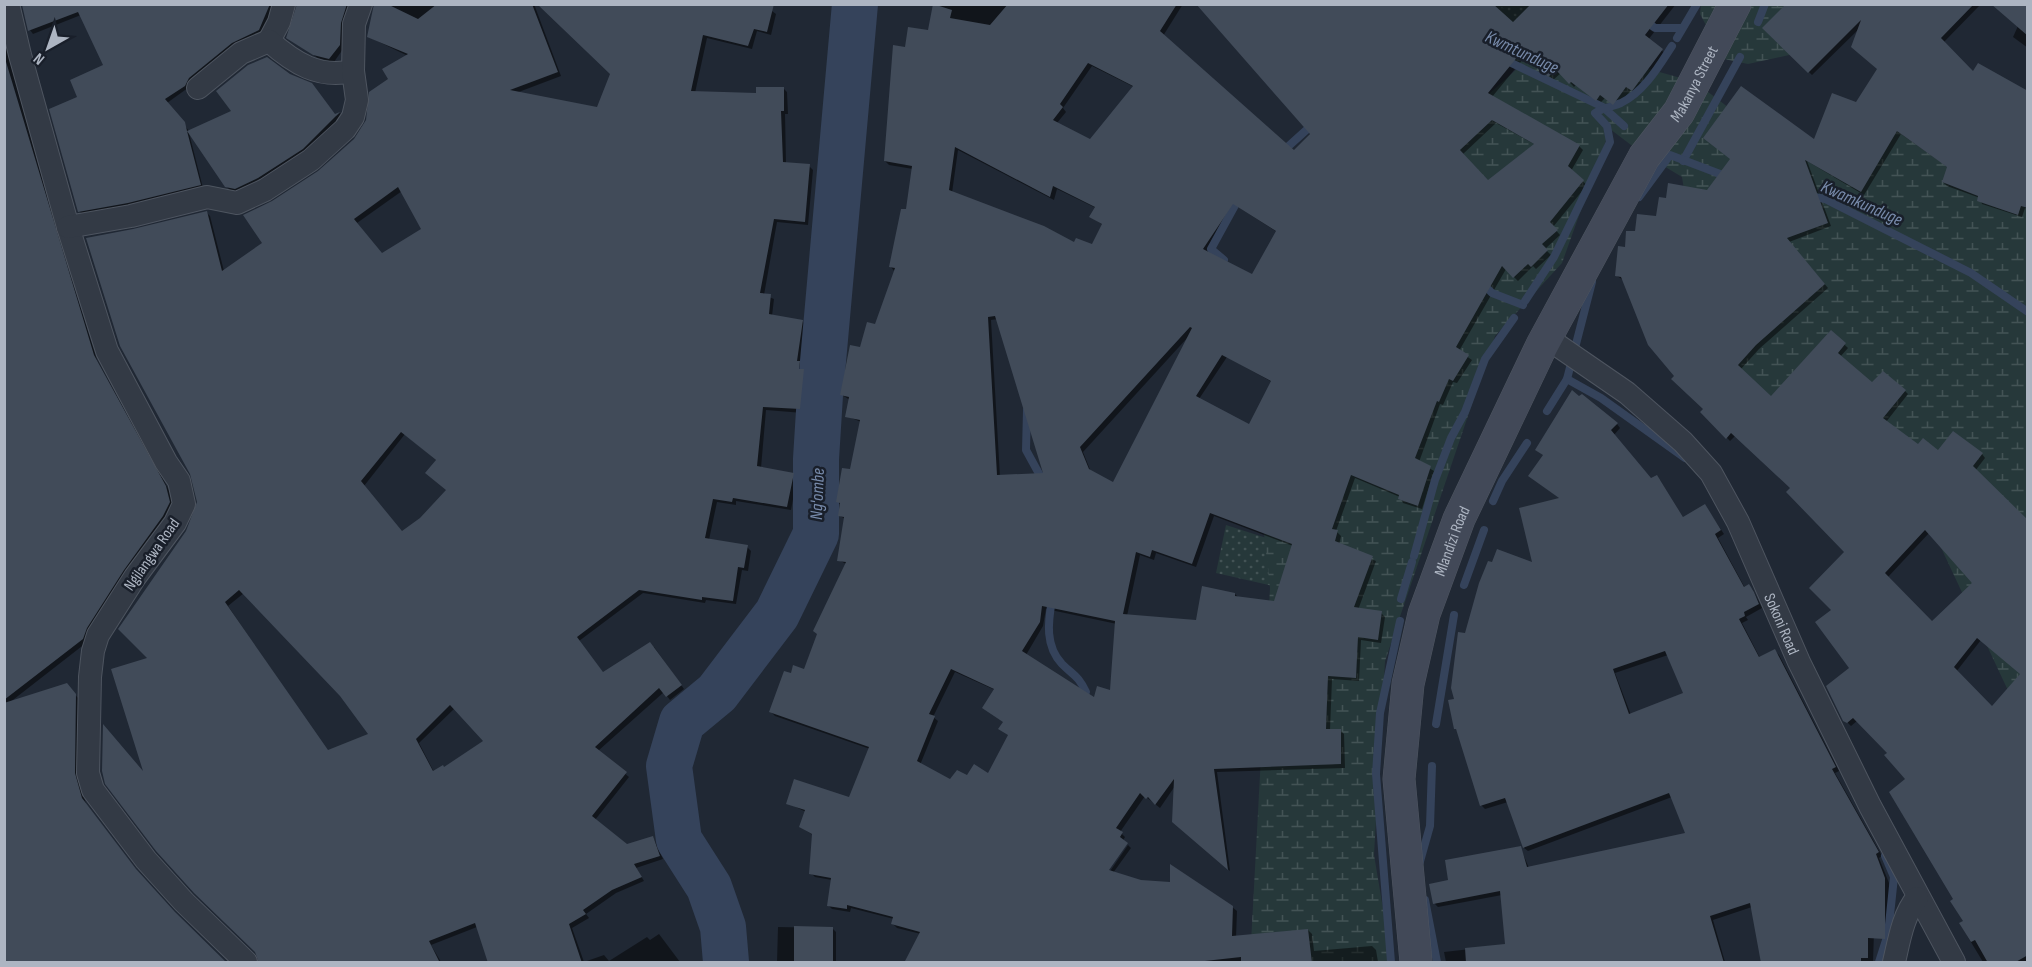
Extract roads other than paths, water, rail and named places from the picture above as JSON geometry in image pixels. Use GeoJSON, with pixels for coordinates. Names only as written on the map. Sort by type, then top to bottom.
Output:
{"type":"FeatureCollection","features":[{"type":"Feature","properties":{"kind":"street","name":"Ngilangwa Road"},"geometry":{"type":"LineString","coordinates":[[8,4],[68,227],[107,351],[166,462],[179,481],[184,504],[175,523],[98,635],[93,651],[90,678],[88,773],[93,790],[146,860],[184,902],[246,963]]}},
{"type":"Feature","properties":{"kind":"street"},"geometry":{"type":"LineString","coordinates":[[198,88],[241,53],[269,41],[279,22],[284,4]]}},
{"type":"Feature","properties":{"kind":"street"},"geometry":{"type":"LineString","coordinates":[[68,227],[131,216],[207,197],[237,203],[265,190],[311,160],[345,129],[353,117],[357,100],[353,71],[354,24],[361,4]]}},
{"type":"Feature","properties":{"kind":"street","name":"Makanya Street"},"geometry":{"type":"LineString","coordinates":[[1644,158],[1679,112],[1735,4]]}},
{"type":"Feature","properties":{"kind":"street"},"geometry":{"type":"LineString","coordinates":[[269,41],[298,64],[318,73],[336,75],[353,71]]}},
{"type":"Feature","properties":{"kind":"street","name":"Mlandizi Road"},"geometry":{"type":"LineString","coordinates":[[1416,963],[1399,780],[1408,684],[1424,614],[1459,519],[1547,338],[1644,158]]}},
{"type":"Feature","properties":{"kind":"street","name":"Sokoni Road"},"geometry":{"type":"LineString","coordinates":[[1547,338],[1627,393],[1683,442],[1711,473],[1738,522],[1799,662],[1917,898],[1954,963]]}},
{"type":"Feature","properties":{"kind":"street"},"geometry":{"type":"LineString","coordinates":[[1894,963],[1903,926],[1917,898]]}},
{"type":"Feature","properties":{"kind":"waterway","name":"Ng'ombe"},"geometry":{"type":"LineString","coordinates":[[726,962],[723,927],[709,887],[679,840],[669,766],[682,722],[717,693],[777,614],[816,534],[816,459],[820,395],[855,4]]}},
{"type":"Feature","properties":{"kind":"waterway"},"geometry":{"type":"LineString","coordinates":[[1677,38],[1697,4]]}},
{"type":"Feature","properties":{"kind":"waterway"},"geometry":{"type":"LineString","coordinates":[[1758,22],[1765,4]]}},
{"type":"Feature","properties":{"kind":"waterway"},"geometry":{"type":"LineString","coordinates":[[1644,20],[1655,28],[1682,28]]}},
{"type":"Feature","properties":{"kind":"waterway"},"geometry":{"type":"LineString","coordinates":[[1525,301],[1554,257],[1610,142],[1607,126],[1595,113],[1621,103],[1637,92],[1650,78],[1672,46]]}},
{"type":"Feature","properties":{"kind":"waterway"},"geometry":{"type":"LineString","coordinates":[[1683,161],[1740,57]]}},
{"type":"Feature","properties":{"kind":"waterway","name":"Kwmtunduge"},"geometry":{"type":"LineString","coordinates":[[1503,59],[1603,107],[1624,126]]}},
{"type":"Feature","properties":{"kind":"waterway"},"geometry":{"type":"LineString","coordinates":[[1282,152],[1313,124]]}},
{"type":"Feature","properties":{"kind":"waterway","name":"Kwamkunduge"},"geometry":{"type":"LineString","coordinates":[[1639,197],[1670,155],[1728,177]]}},
{"type":"Feature","properties":{"kind":"waterway","name":"Kwamkunduge"},"geometry":{"type":"LineString","coordinates":[[1810,196],[1825,199],[1971,273],[2028,312]]}},
{"type":"Feature","properties":{"kind":"waterway"},"geometry":{"type":"LineString","coordinates":[[1220,267],[1224,260],[1211,249],[1239,198]]}},
{"type":"Feature","properties":{"kind":"waterway"},"geometry":{"type":"LineString","coordinates":[[1547,411],[1567,379],[1592,282]]}},
{"type":"Feature","properties":{"kind":"waterway"},"geometry":{"type":"LineString","coordinates":[[1483,284],[1492,293],[1523,305]]}},
{"type":"Feature","properties":{"kind":"waterway"},"geometry":{"type":"LineString","coordinates":[[1414,556],[1435,480],[1451,438],[1465,412],[1485,359],[1514,318]]}},
{"type":"Feature","properties":{"kind":"waterway"},"geometry":{"type":"LineString","coordinates":[[1567,379],[1601,398],[1685,458]]}},
{"type":"Feature","properties":{"kind":"waterway"},"geometry":{"type":"LineString","coordinates":[[1027,410],[1026,450],[1043,481]]}},
{"type":"Feature","properties":{"kind":"waterway"},"geometry":{"type":"LineString","coordinates":[[1493,501],[1502,481],[1527,443]]}},
{"type":"Feature","properties":{"kind":"waterway"},"geometry":{"type":"LineString","coordinates":[[1464,585],[1484,530]]}},
{"type":"Feature","properties":{"kind":"waterway"},"geometry":{"type":"LineString","coordinates":[[1401,599],[1412,562]]}},
{"type":"Feature","properties":{"kind":"waterway"},"geometry":{"type":"LineString","coordinates":[[1052,600],[1049,617],[1050,642],[1062,664],[1083,686],[1086,692],[1082,700]]}},
{"type":"Feature","properties":{"kind":"waterway"},"geometry":{"type":"LineString","coordinates":[[1436,724],[1454,615]]}},
{"type":"Feature","properties":{"kind":"waterway"},"geometry":{"type":"LineString","coordinates":[[1391,962],[1376,774],[1380,713],[1400,621]]}},
{"type":"Feature","properties":{"kind":"waterway"},"geometry":{"type":"LineString","coordinates":[[1419,865],[1430,826],[1432,766]]}},
{"type":"Feature","properties":{"kind":"waterway"},"geometry":{"type":"LineString","coordinates":[[1879,962],[1888,934],[1894,877],[1885,856]]}},
{"type":"Feature","properties":{"kind":"waterway"},"geometry":{"type":"LineString","coordinates":[[1425,900],[1437,962]]}}]}
